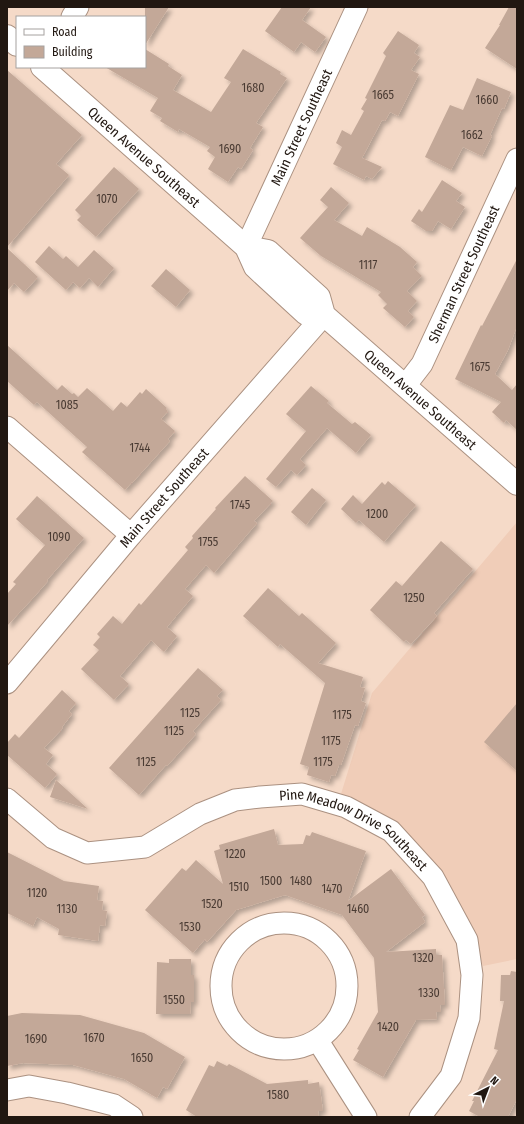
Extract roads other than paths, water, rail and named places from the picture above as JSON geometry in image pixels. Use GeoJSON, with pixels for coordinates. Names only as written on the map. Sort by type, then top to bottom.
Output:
{"type":"FeatureCollection","features":[{"type":"Feature","properties":{"kind":"main road"},"geometry":{"type":"LineString","coordinates":[[7,36],[16,44]]}},
{"type":"Feature","properties":{"kind":"main road","name":"Queen Avenue Southeast"},"geometry":{"type":"LineString","coordinates":[[43,68],[246,246],[268,251],[319,297],[324,315],[517,484]]}},
{"type":"Feature","properties":{"kind":"street"},"geometry":{"type":"LineString","coordinates":[[73,16],[78,7]]}},
{"type":"Feature","properties":{"kind":"street","name":"Main Street Southeast"},"geometry":{"type":"LineString","coordinates":[[246,246],[357,7]]}},
{"type":"Feature","properties":{"kind":"street","name":"Sherman Street Southeast"},"geometry":{"type":"LineString","coordinates":[[404,386],[422,364],[517,159]]}},
{"type":"Feature","properties":{"kind":"street","name":"Main Street Southeast"},"geometry":{"type":"LineString","coordinates":[[7,683],[131,535],[324,315]]}},
{"type":"Feature","properties":{"kind":"street"},"geometry":{"type":"LineString","coordinates":[[7,427],[131,535]]}},
{"type":"Feature","properties":{"kind":"street","name":"Pine Meadow Drive Southeast"},"geometry":{"type":"LineString","coordinates":[[7,799],[53,838],[87,853],[109,852],[145,847],[200,814],[235,800],[302,794],[346,807],[391,832],[432,877],[467,940],[472,975],[469,1018],[450,1076],[420,1117]]}},
{"type":"Feature","properties":{"kind":"street"},"geometry":{"type":"LineString","coordinates":[[276,923],[305,926],[329,941],[337,953],[344,965],[348,994],[338,1021],[318,1041],[291,1050],[263,1047],[239,1032],[224,1007],[220,979],[230,952],[250,932],[276,923]]}},
{"type":"Feature","properties":{"kind":"street"},"geometry":{"type":"LineString","coordinates":[[318,1041],[366,1117]]}},
{"type":"Feature","properties":{"kind":"street"},"geometry":{"type":"LineString","coordinates":[[7,1090],[29,1086],[67,1093],[114,1105],[132,1117]]}}]}
